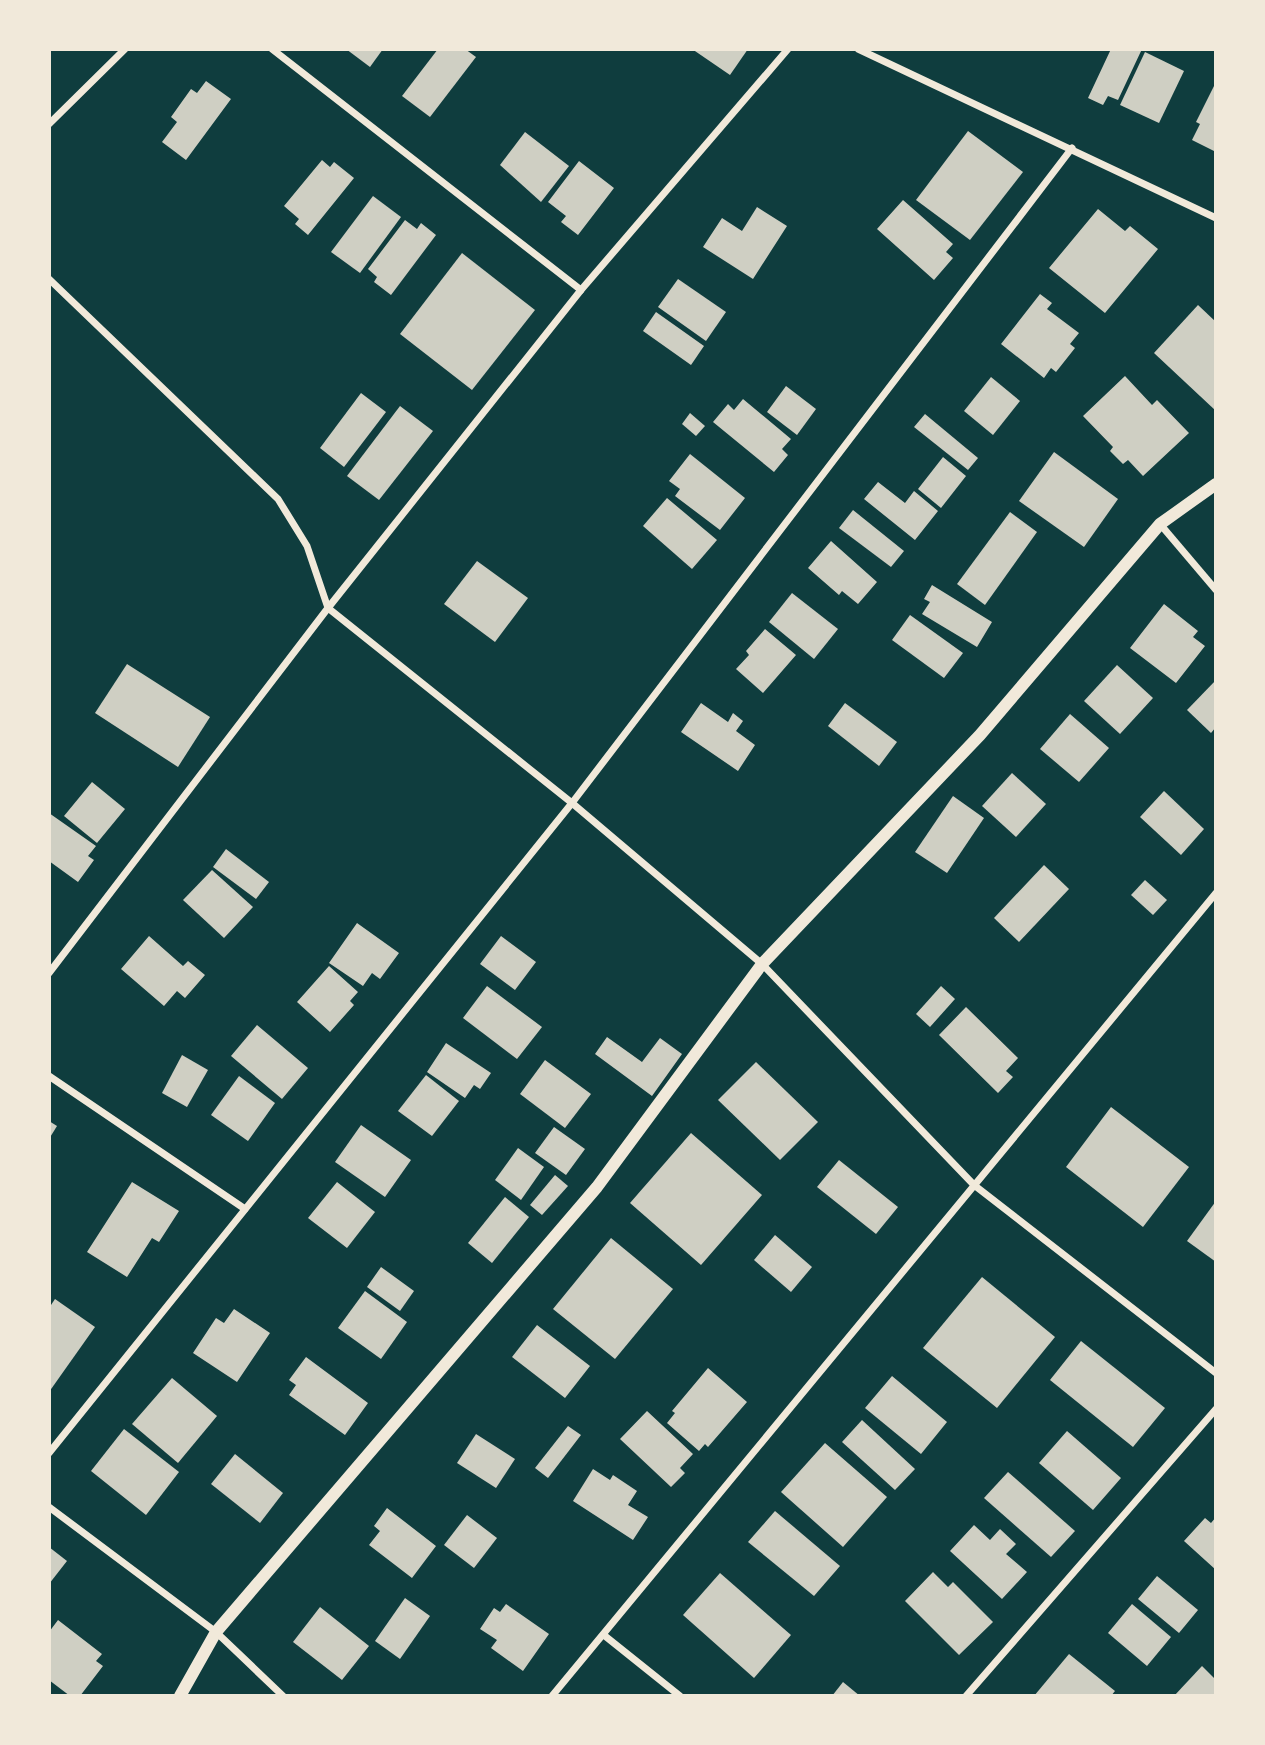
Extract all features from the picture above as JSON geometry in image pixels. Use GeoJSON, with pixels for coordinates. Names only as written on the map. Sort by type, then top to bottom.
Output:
{"type":"FeatureCollection","features":[{"type":"Feature","properties":{"kind":"street"},"geometry":{"type":"LineString","coordinates":[[49,124],[125,49]]}},
{"type":"Feature","properties":{"kind":"street"},"geometry":{"type":"LineString","coordinates":[[272,49],[581,290]]}},
{"type":"Feature","properties":{"kind":"street"},"geometry":{"type":"LineString","coordinates":[[49,974],[328,608],[581,290],[788,49]]}},
{"type":"Feature","properties":{"kind":"street"},"geometry":{"type":"LineString","coordinates":[[858,49],[1216,218]]}},
{"type":"Feature","properties":{"kind":"street"},"geometry":{"type":"LineString","coordinates":[[49,1453],[572,803],[1072,148]]}},
{"type":"Feature","properties":{"kind":"street"},"geometry":{"type":"LineString","coordinates":[[49,279],[278,499],[307,546],[328,608],[572,803],[762,964],[974,1185],[1216,1373]]}},
{"type":"Feature","properties":{"kind":"street"},"geometry":{"type":"LineString","coordinates":[[180,1696],[216,1632],[597,1187],[762,964],[980,735],[1160,524],[1216,484]]}},
{"type":"Feature","properties":{"kind":"street"},"geometry":{"type":"LineString","coordinates":[[1160,524],[1216,590]]}},
{"type":"Feature","properties":{"kind":"street"},"geometry":{"type":"LineString","coordinates":[[552,1696],[605,1636],[1216,893]]}},
{"type":"Feature","properties":{"kind":"street"},"geometry":{"type":"LineString","coordinates":[[49,1076],[245,1209]]}},
{"type":"Feature","properties":{"kind":"street"},"geometry":{"type":"LineString","coordinates":[[965,1696],[1216,1409]]}},
{"type":"Feature","properties":{"kind":"street"},"geometry":{"type":"LineString","coordinates":[[49,1507],[216,1632],[283,1696]]}},
{"type":"Feature","properties":{"kind":"street"},"geometry":{"type":"LineString","coordinates":[[605,1636],[680,1696]]}},
{"type":"Feature","properties":{"kind":"building"},"geometry":{"type":"Polygon","coordinates":[[[346,49],[383,49],[370,67],[346,49]]]}},
{"type":"Feature","properties":{"kind":"building"},"geometry":{"type":"Polygon","coordinates":[[[438,49],[465,49],[476,57],[430,117],[402,96],[438,49]]]}},
{"type":"Feature","properties":{"kind":"building"},"geometry":{"type":"Polygon","coordinates":[[[692,49],[748,49],[730,75],[692,49]]]}},
{"type":"Feature","properties":{"kind":"building"},"geometry":{"type":"Polygon","coordinates":[[[1111,49],[1142,49],[1118,100],[1108,96],[1103,105],[1088,98],[1111,49]]]}},
{"type":"Feature","properties":{"kind":"building"},"geometry":{"type":"Polygon","coordinates":[[[1145,52],[1184,71],[1159,123],[1120,105],[1145,52]]]}},
{"type":"Feature","properties":{"kind":"building"},"geometry":{"type":"Polygon","coordinates":[[[206,81],[231,99],[186,160],[162,142],[177,122],[171,117],[191,89],[197,93],[206,81]]]}},
{"type":"Feature","properties":{"kind":"building"},"geometry":{"type":"Polygon","coordinates":[[[1216,82],[1216,152],[1192,140],[1200,124],[1196,122],[1216,82]]]}},
{"type":"Feature","properties":{"kind":"building"},"geometry":{"type":"Polygon","coordinates":[[[968,131],[1023,172],[970,240],[916,200],[968,131]]]}},
{"type":"Feature","properties":{"kind":"building"},"geometry":{"type":"Polygon","coordinates":[[[525,132],[569,166],[541,202],[500,165],[525,132]]]}},
{"type":"Feature","properties":{"kind":"building"},"geometry":{"type":"Polygon","coordinates":[[[322,160],[330,167],[334,162],[354,178],[308,235],[295,224],[299,219],[284,206],[322,160]]]}},
{"type":"Feature","properties":{"kind":"building"},"geometry":{"type":"Polygon","coordinates":[[[579,161],[614,188],[578,235],[561,222],[566,216],[548,202],[579,161]]]}},
{"type":"Feature","properties":{"kind":"building"},"geometry":{"type":"Polygon","coordinates":[[[373,196],[401,217],[360,273],[331,252],[373,196]]]}},
{"type":"Feature","properties":{"kind":"building"},"geometry":{"type":"Polygon","coordinates":[[[903,200],[953,244],[946,252],[953,258],[934,280],[877,229],[903,200]]]}},
{"type":"Feature","properties":{"kind":"building"},"geometry":{"type":"Polygon","coordinates":[[[757,207],[787,226],[753,279],[703,247],[722,218],[742,231],[757,207]]]}},
{"type":"Feature","properties":{"kind":"building"},"geometry":{"type":"Polygon","coordinates":[[[1098,209],[1125,231],[1130,226],[1158,249],[1105,313],[1049,268],[1098,209]]]}},
{"type":"Feature","properties":{"kind":"building"},"geometry":{"type":"Polygon","coordinates":[[[405,220],[417,229],[421,223],[436,235],[391,295],[374,282],[377,277],[368,269],[405,220]]]}},
{"type":"Feature","properties":{"kind":"building"},"geometry":{"type":"Polygon","coordinates":[[[462,253],[535,310],[472,390],[400,334],[462,253]]]}},
{"type":"Feature","properties":{"kind":"building"},"geometry":{"type":"Polygon","coordinates":[[[678,279],[726,312],[706,341],[658,307],[678,279]]]}},
{"type":"Feature","properties":{"kind":"building"},"geometry":{"type":"Polygon","coordinates":[[[1040,294],[1052,303],[1047,309],[1079,333],[1070,344],[1075,348],[1056,372],[1051,368],[1044,378],[1001,344],[1040,294]]]}},
{"type":"Feature","properties":{"kind":"building"},"geometry":{"type":"Polygon","coordinates":[[[1198,305],[1216,322],[1216,411],[1154,353],[1198,305]]]}},
{"type":"Feature","properties":{"kind":"building"},"geometry":{"type":"Polygon","coordinates":[[[656,312],[704,346],[691,365],[643,331],[656,312]]]}},
{"type":"Feature","properties":{"kind":"building"},"geometry":{"type":"Polygon","coordinates":[[[1125,376],[1152,405],[1157,400],[1189,433],[1143,476],[1128,460],[1123,464],[1110,451],[1113,447],[1083,416],[1125,376]]]}},
{"type":"Feature","properties":{"kind":"building"},"geometry":{"type":"Polygon","coordinates":[[[991,377],[1020,401],[993,435],[964,411],[991,377]]]}},
{"type":"Feature","properties":{"kind":"building"},"geometry":{"type":"Polygon","coordinates":[[[786,386],[816,409],[797,435],[767,412],[786,386]]]}},
{"type":"Feature","properties":{"kind":"building"},"geometry":{"type":"Polygon","coordinates":[[[361,393],[386,412],[344,467],[320,448],[361,393]]]}},
{"type":"Feature","properties":{"kind":"building"},"geometry":{"type":"Polygon","coordinates":[[[743,399],[791,439],[782,449],[788,455],[774,472],[713,422],[728,404],[734,410],[743,399]]]}},
{"type":"Feature","properties":{"kind":"building"},"geometry":{"type":"Polygon","coordinates":[[[400,406],[433,431],[379,500],[347,476],[400,406]]]}},
{"type":"Feature","properties":{"kind":"building"},"geometry":{"type":"Polygon","coordinates":[[[690,413],[705,426],[696,436],[682,424],[690,413]]]}},
{"type":"Feature","properties":{"kind":"building"},"geometry":{"type":"Polygon","coordinates":[[[925,414],[978,458],[968,470],[914,427],[925,414]]]}},
{"type":"Feature","properties":{"kind":"building"},"geometry":{"type":"Polygon","coordinates":[[[1054,452],[1118,499],[1084,547],[1019,501],[1054,452]]]}},
{"type":"Feature","properties":{"kind":"building"},"geometry":{"type":"Polygon","coordinates":[[[690,454],[745,498],[720,530],[675,496],[680,489],[669,481],[690,454]]]}},
{"type":"Feature","properties":{"kind":"building"},"geometry":{"type":"Polygon","coordinates":[[[943,457],[966,476],[941,508],[918,489],[943,457]]]}},
{"type":"Feature","properties":{"kind":"building"},"geometry":{"type":"Polygon","coordinates":[[[878,482],[905,503],[914,491],[938,511],[915,540],[864,499],[878,482]]]}},
{"type":"Feature","properties":{"kind":"building"},"geometry":{"type":"Polygon","coordinates":[[[667,498],[717,540],[692,569],[643,526],[667,498]]]}},
{"type":"Feature","properties":{"kind":"building"},"geometry":{"type":"Polygon","coordinates":[[[853,510],[904,551],[891,567],[839,528],[853,510]]]}},
{"type":"Feature","properties":{"kind":"building"},"geometry":{"type":"Polygon","coordinates":[[[1010,512],[1037,532],[985,605],[957,584],[1010,512]]]}},
{"type":"Feature","properties":{"kind":"building"},"geometry":{"type":"Polygon","coordinates":[[[831,541],[877,582],[858,604],[842,591],[839,595],[808,568],[831,541]]]}},
{"type":"Feature","properties":{"kind":"building"},"geometry":{"type":"Polygon","coordinates":[[[477,561],[528,598],[495,642],[444,604],[477,561]]]}},
{"type":"Feature","properties":{"kind":"building"},"geometry":{"type":"Polygon","coordinates":[[[932,585],[992,622],[977,647],[922,614],[930,602],[924,599],[932,585]]]}},
{"type":"Feature","properties":{"kind":"building"},"geometry":{"type":"Polygon","coordinates":[[[792,593],[838,629],[814,659],[769,622],[792,593]]]}},
{"type":"Feature","properties":{"kind":"building"},"geometry":{"type":"Polygon","coordinates":[[[1164,604],[1198,631],[1193,637],[1205,646],[1176,683],[1130,648],[1164,604]]]}},
{"type":"Feature","properties":{"kind":"building"},"geometry":{"type":"Polygon","coordinates":[[[910,615],[963,653],[944,678],[892,640],[910,615]]]}},
{"type":"Feature","properties":{"kind":"building"},"geometry":{"type":"Polygon","coordinates":[[[765,629],[796,655],[763,693],[736,669],[749,655],[746,651],[765,629]]]}},
{"type":"Feature","properties":{"kind":"building"},"geometry":{"type":"Polygon","coordinates":[[[127,664],[210,717],[178,767],[95,713],[127,664]]]}},
{"type":"Feature","properties":{"kind":"building"},"geometry":{"type":"Polygon","coordinates":[[[1117,665],[1153,698],[1120,734],[1084,701],[1117,665]]]}},
{"type":"Feature","properties":{"kind":"building"},"geometry":{"type":"Polygon","coordinates":[[[1216,680],[1216,727],[1211,733],[1187,710],[1216,680]]]}},
{"type":"Feature","properties":{"kind":"building"},"geometry":{"type":"Polygon","coordinates":[[[701,703],[728,722],[733,713],[743,721],[736,731],[755,745],[738,771],[681,732],[701,703]]]}},
{"type":"Feature","properties":{"kind":"building"},"geometry":{"type":"Polygon","coordinates":[[[845,703],[897,742],[879,766],[828,726],[845,703]]]}},
{"type":"Feature","properties":{"kind":"building"},"geometry":{"type":"Polygon","coordinates":[[[1070,714],[1109,748],[1079,782],[1040,749],[1070,714]]]}},
{"type":"Feature","properties":{"kind":"building"},"geometry":{"type":"Polygon","coordinates":[[[1012,773],[1046,804],[1016,837],[982,806],[1012,773]]]}},
{"type":"Feature","properties":{"kind":"building"},"geometry":{"type":"Polygon","coordinates":[[[92,782],[125,809],[97,843],[64,816],[92,782]]]}},
{"type":"Feature","properties":{"kind":"building"},"geometry":{"type":"Polygon","coordinates":[[[1164,791],[1204,829],[1181,855],[1140,817],[1164,791]]]}},
{"type":"Feature","properties":{"kind":"building"},"geometry":{"type":"Polygon","coordinates":[[[953,796],[984,818],[947,873],[915,852],[953,796]]]}},
{"type":"Feature","properties":{"kind":"building"},"geometry":{"type":"Polygon","coordinates":[[[49,813],[96,846],[88,856],[94,860],[78,882],[49,861],[49,813]]]}},
{"type":"Feature","properties":{"kind":"building"},"geometry":{"type":"Polygon","coordinates":[[[226,849],[269,882],[256,899],[213,867],[226,849]]]}},
{"type":"Feature","properties":{"kind":"building"},"geometry":{"type":"Polygon","coordinates":[[[1044,865],[1069,889],[1019,942],[994,918],[1044,865]]]}},
{"type":"Feature","properties":{"kind":"building"},"geometry":{"type":"Polygon","coordinates":[[[212,870],[253,907],[224,938],[183,900],[212,870]]]}},
{"type":"Feature","properties":{"kind":"building"},"geometry":{"type":"Polygon","coordinates":[[[1145,880],[1167,900],[1153,915],[1131,895],[1145,880]]]}},
{"type":"Feature","properties":{"kind":"building"},"geometry":{"type":"Polygon","coordinates":[[[357,923],[399,953],[380,979],[372,973],[363,986],[329,963],[357,923]]]}},
{"type":"Feature","properties":{"kind":"building"},"geometry":{"type":"Polygon","coordinates":[[[149,936],[183,966],[188,961],[205,975],[185,998],[177,991],[164,1006],[121,969],[149,936]]]}},
{"type":"Feature","properties":{"kind":"building"},"geometry":{"type":"Polygon","coordinates":[[[501,936],[536,962],[515,990],[480,964],[501,936]]]}},
{"type":"Feature","properties":{"kind":"building"},"geometry":{"type":"Polygon","coordinates":[[[329,966],[358,992],[350,1001],[354,1005],[330,1032],[297,1002],[329,966]]]}},
{"type":"Feature","properties":{"kind":"building"},"geometry":{"type":"Polygon","coordinates":[[[487,986],[542,1027],[517,1059],[463,1018],[487,986]]]}},
{"type":"Feature","properties":{"kind":"building"},"geometry":{"type":"Polygon","coordinates":[[[941,986],[955,999],[930,1027],[916,1014],[941,986]]]}},
{"type":"Feature","properties":{"kind":"building"},"geometry":{"type":"Polygon","coordinates":[[[966,1007],[1018,1058],[1006,1071],[1013,1077],[998,1093],[939,1035],[966,1007]]]}},
{"type":"Feature","properties":{"kind":"building"},"geometry":{"type":"Polygon","coordinates":[[[257,1025],[308,1068],[282,1099],[231,1056],[257,1025]]]}},
{"type":"Feature","properties":{"kind":"building"},"geometry":{"type":"Polygon","coordinates":[[[607,1037],[642,1062],[660,1038],[682,1054],[652,1096],[595,1054],[607,1037]]]}},
{"type":"Feature","properties":{"kind":"building"},"geometry":{"type":"Polygon","coordinates":[[[446,1043],[491,1073],[480,1089],[474,1085],[465,1098],[427,1072],[446,1043]]]}},
{"type":"Feature","properties":{"kind":"building"},"geometry":{"type":"Polygon","coordinates":[[[182,1055],[208,1070],[187,1107],[162,1093],[182,1055]]]}},
{"type":"Feature","properties":{"kind":"building"},"geometry":{"type":"Polygon","coordinates":[[[545,1060],[591,1094],[565,1128],[520,1094],[545,1060]]]}},
{"type":"Feature","properties":{"kind":"building"},"geometry":{"type":"Polygon","coordinates":[[[756,1062],[818,1122],[780,1160],[718,1100],[756,1062]]]}},
{"type":"Feature","properties":{"kind":"building"},"geometry":{"type":"Polygon","coordinates":[[[426,1075],[459,1101],[432,1136],[398,1111],[426,1075]]]}},
{"type":"Feature","properties":{"kind":"building"},"geometry":{"type":"Polygon","coordinates":[[[239,1076],[275,1103],[248,1141],[211,1115],[239,1076]]]}},
{"type":"Feature","properties":{"kind":"building"},"geometry":{"type":"Polygon","coordinates":[[[1111,1107],[1189,1167],[1143,1227],[1066,1167],[1111,1107]]]}},
{"type":"Feature","properties":{"kind":"building"},"geometry":{"type":"Polygon","coordinates":[[[49,1121],[57,1126],[49,1139],[49,1121]]]}},
{"type":"Feature","properties":{"kind":"building"},"geometry":{"type":"Polygon","coordinates":[[[361,1125],[411,1160],[385,1197],[335,1162],[361,1125]]]}},
{"type":"Feature","properties":{"kind":"building"},"geometry":{"type":"Polygon","coordinates":[[[554,1127],[585,1149],[566,1175],[535,1153],[554,1127]]]}},
{"type":"Feature","properties":{"kind":"building"},"geometry":{"type":"Polygon","coordinates":[[[691,1133],[762,1195],[701,1265],[630,1203],[691,1133]]]}},
{"type":"Feature","properties":{"kind":"building"},"geometry":{"type":"Polygon","coordinates":[[[518,1148],[544,1167],[521,1200],[495,1180],[518,1148]]]}},
{"type":"Feature","properties":{"kind":"building"},"geometry":{"type":"Polygon","coordinates":[[[839,1160],[898,1207],[876,1234],[817,1187],[839,1160]]]}},
{"type":"Feature","properties":{"kind":"building"},"geometry":{"type":"Polygon","coordinates":[[[555,1175],[568,1186],[542,1215],[530,1205],[555,1175]]]}},
{"type":"Feature","properties":{"kind":"building"},"geometry":{"type":"Polygon","coordinates":[[[132,1182],[179,1211],[159,1242],[152,1238],[127,1277],[87,1252],[132,1182]]]}},
{"type":"Feature","properties":{"kind":"building"},"geometry":{"type":"Polygon","coordinates":[[[337,1182],[375,1212],[347,1248],[308,1218],[337,1182]]]}},
{"type":"Feature","properties":{"kind":"building"},"geometry":{"type":"Polygon","coordinates":[[[505,1197],[529,1217],[492,1263],[468,1243],[505,1197]]]}},
{"type":"Feature","properties":{"kind":"building"},"geometry":{"type":"Polygon","coordinates":[[[1216,1201],[1216,1262],[1187,1241],[1216,1201]]]}},
{"type":"Feature","properties":{"kind":"building"},"geometry":{"type":"Polygon","coordinates":[[[775,1235],[812,1267],[791,1292],[754,1260],[775,1235]]]}},
{"type":"Feature","properties":{"kind":"building"},"geometry":{"type":"Polygon","coordinates":[[[611,1238],[673,1289],[615,1359],[553,1309],[611,1238]]]}},
{"type":"Feature","properties":{"kind":"building"},"geometry":{"type":"Polygon","coordinates":[[[381,1267],[414,1291],[400,1311],[367,1287],[381,1267]]]}},
{"type":"Feature","properties":{"kind":"building"},"geometry":{"type":"Polygon","coordinates":[[[982,1277],[1055,1337],[997,1408],[923,1348],[982,1277]]]}},
{"type":"Feature","properties":{"kind":"building"},"geometry":{"type":"Polygon","coordinates":[[[365,1291],[407,1322],[381,1359],[338,1328],[365,1291]]]}},
{"type":"Feature","properties":{"kind":"building"},"geometry":{"type":"Polygon","coordinates":[[[55,1299],[95,1327],[49,1392],[49,1308],[55,1299]]]}},
{"type":"Feature","properties":{"kind":"building"},"geometry":{"type":"Polygon","coordinates":[[[234,1309],[270,1333],[237,1382],[193,1353],[216,1318],[224,1323],[234,1309]]]}},
{"type":"Feature","properties":{"kind":"building"},"geometry":{"type":"Polygon","coordinates":[[[537,1325],[590,1366],[565,1398],[512,1357],[537,1325]]]}},
{"type":"Feature","properties":{"kind":"building"},"geometry":{"type":"Polygon","coordinates":[[[1081,1341],[1165,1408],[1133,1447],[1050,1380],[1081,1341]]]}},
{"type":"Feature","properties":{"kind":"building"},"geometry":{"type":"Polygon","coordinates":[[[306,1357],[368,1403],[345,1435],[289,1395],[296,1385],[289,1380],[306,1357]]]}},
{"type":"Feature","properties":{"kind":"building"},"geometry":{"type":"Polygon","coordinates":[[[708,1368],[747,1402],[708,1447],[705,1444],[699,1451],[667,1423],[675,1413],[672,1411],[708,1368]]]}},
{"type":"Feature","properties":{"kind":"building"},"geometry":{"type":"Polygon","coordinates":[[[892,1376],[947,1422],[921,1454],[865,1408],[892,1376]]]}},
{"type":"Feature","properties":{"kind":"building"},"geometry":{"type":"Polygon","coordinates":[[[172,1378],[217,1416],[178,1463],[132,1424],[172,1378]]]}},
{"type":"Feature","properties":{"kind":"building"},"geometry":{"type":"Polygon","coordinates":[[[647,1411],[693,1454],[680,1468],[685,1473],[671,1487],[620,1439],[647,1411]]]}},
{"type":"Feature","properties":{"kind":"building"},"geometry":{"type":"Polygon","coordinates":[[[862,1420],[915,1469],[895,1490],[842,1442],[862,1420]]]}},
{"type":"Feature","properties":{"kind":"building"},"geometry":{"type":"Polygon","coordinates":[[[568,1426],[581,1435],[548,1478],[535,1468],[568,1426]]]}},
{"type":"Feature","properties":{"kind":"building"},"geometry":{"type":"Polygon","coordinates":[[[124,1429],[179,1472],[146,1515],[91,1471],[124,1429]]]}},
{"type":"Feature","properties":{"kind":"building"},"geometry":{"type":"Polygon","coordinates":[[[1067,1431],[1121,1478],[1093,1510],[1039,1463],[1067,1431]]]}},
{"type":"Feature","properties":{"kind":"building"},"geometry":{"type":"Polygon","coordinates":[[[476,1434],[515,1459],[496,1488],[457,1463],[476,1434]]]}},
{"type":"Feature","properties":{"kind":"building"},"geometry":{"type":"Polygon","coordinates":[[[825,1443],[887,1497],[843,1547],[781,1492],[825,1443]]]}},
{"type":"Feature","properties":{"kind":"building"},"geometry":{"type":"Polygon","coordinates":[[[235,1454],[283,1493],[260,1523],[211,1484],[235,1454]]]}},
{"type":"Feature","properties":{"kind":"building"},"geometry":{"type":"Polygon","coordinates":[[[593,1469],[610,1480],[613,1475],[637,1491],[628,1505],[648,1517],[633,1540],[573,1501],[593,1469]]]}},
{"type":"Feature","properties":{"kind":"building"},"geometry":{"type":"Polygon","coordinates":[[[1008,1472],[1075,1531],[1051,1557],[984,1498],[1008,1472]]]}},
{"type":"Feature","properties":{"kind":"building"},"geometry":{"type":"Polygon","coordinates":[[[387,1508],[436,1546],[412,1578],[369,1545],[380,1531],[374,1526],[387,1508]]]}},
{"type":"Feature","properties":{"kind":"building"},"geometry":{"type":"Polygon","coordinates":[[[775,1511],[840,1566],[814,1596],[748,1542],[775,1511]]]}},
{"type":"Feature","properties":{"kind":"building"},"geometry":{"type":"Polygon","coordinates":[[[467,1515],[497,1538],[474,1568],[444,1545],[467,1515]]]}},
{"type":"Feature","properties":{"kind":"building"},"geometry":{"type":"Polygon","coordinates":[[[1216,1517],[1216,1570],[1184,1541],[1205,1518],[1211,1523],[1216,1517]]]}},
{"type":"Feature","properties":{"kind":"building"},"geometry":{"type":"Polygon","coordinates":[[[974,1525],[990,1540],[1000,1529],[1016,1544],[1006,1554],[1027,1572],[1002,1599],[950,1551],[974,1525]]]}},
{"type":"Feature","properties":{"kind":"building"},"geometry":{"type":"Polygon","coordinates":[[[49,1547],[67,1561],[49,1584],[49,1547]]]}},
{"type":"Feature","properties":{"kind":"building"},"geometry":{"type":"Polygon","coordinates":[[[933,1572],[948,1587],[953,1582],[993,1622],[959,1655],[905,1601],[933,1572]]]}},
{"type":"Feature","properties":{"kind":"building"},"geometry":{"type":"Polygon","coordinates":[[[720,1573],[791,1635],[754,1678],[683,1615],[720,1573]]]}},
{"type":"Feature","properties":{"kind":"building"},"geometry":{"type":"Polygon","coordinates":[[[1157,1576],[1198,1610],[1179,1633],[1138,1599],[1157,1576]]]}},
{"type":"Feature","properties":{"kind":"building"},"geometry":{"type":"Polygon","coordinates":[[[405,1598],[430,1616],[400,1659],[375,1641],[405,1598]]]}},
{"type":"Feature","properties":{"kind":"building"},"geometry":{"type":"Polygon","coordinates":[[[506,1604],[549,1634],[523,1671],[491,1648],[497,1640],[480,1629],[494,1608],[500,1612],[506,1604]]]}},
{"type":"Feature","properties":{"kind":"building"},"geometry":{"type":"Polygon","coordinates":[[[1132,1604],[1171,1637],[1147,1666],[1108,1633],[1132,1604]]]}},
{"type":"Feature","properties":{"kind":"building"},"geometry":{"type":"Polygon","coordinates":[[[320,1607],[369,1646],[342,1680],[293,1642],[320,1607]]]}},
{"type":"Feature","properties":{"kind":"building"},"geometry":{"type":"Polygon","coordinates":[[[58,1620],[102,1654],[96,1661],[103,1666],[80,1696],[70,1696],[49,1680],[49,1632],[58,1620]]]}},
{"type":"Feature","properties":{"kind":"building"},"geometry":{"type":"Polygon","coordinates":[[[1069,1654],[1115,1691],[1111,1696],[1034,1696],[1069,1654]]]}},
{"type":"Feature","properties":{"kind":"building"},"geometry":{"type":"Polygon","coordinates":[[[1202,1666],[1216,1680],[1216,1696],[1174,1696],[1202,1666]]]}},
{"type":"Feature","properties":{"kind":"building"},"geometry":{"type":"Polygon","coordinates":[[[843,1682],[860,1696],[832,1696],[843,1682]]]}}]}
